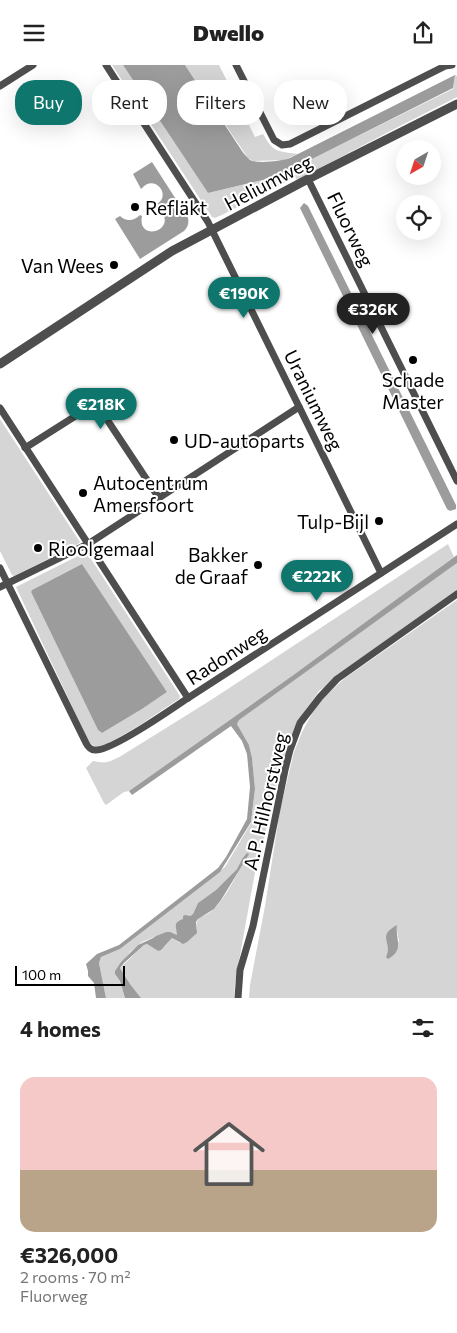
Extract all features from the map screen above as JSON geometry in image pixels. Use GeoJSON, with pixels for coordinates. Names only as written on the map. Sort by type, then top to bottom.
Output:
{"type":"FeatureCollection","features":[{"type":"Feature","properties":{"kind":"street"},"geometry":{"type":"LineString","coordinates":[[0,86],[33,65]]}},
{"type":"Feature","properties":{"kind":"street","name":"Uraniumweg"},"geometry":{"type":"LineString","coordinates":[[106,65],[208,222],[381,573]]}},
{"type":"Feature","properties":{"kind":"street"},"geometry":{"type":"LineString","coordinates":[[236,65],[274,140],[282,145],[290,144],[445,66],[455,65]]}},
{"type":"Feature","properties":{"kind":"street","name":"Heliumweg"},"geometry":{"type":"LineString","coordinates":[[0,365],[172,251],[308,179],[457,104]]}},
{"type":"Feature","properties":{"kind":"street","name":"Fluorweg"},"geometry":{"type":"LineString","coordinates":[[308,179],[457,481]]}},
{"type":"Feature","properties":{"kind":"street"},"geometry":{"type":"LineString","coordinates":[[25,448],[96,403],[159,498]]}},
{"type":"Feature","properties":{"kind":"street"},"geometry":{"type":"LineString","coordinates":[[0,587],[88,544],[300,407]]}},
{"type":"Feature","properties":{"kind":"street"},"geometry":{"type":"LineString","coordinates":[[0,408],[188,698]]}},
{"type":"Feature","properties":{"kind":"street","name":"Radonweg"},"geometry":{"type":"LineString","coordinates":[[7,583],[86,743],[89,748],[101,750],[131,735],[457,524]]}},
{"type":"Feature","properties":{"kind":"street"},"geometry":{"type":"LineString","coordinates":[[0,568],[7,583]]}},
{"type":"Feature","properties":{"kind":"street","name":"A.P. Hilhorstweg"},"geometry":{"type":"LineString","coordinates":[[238,998],[240,970],[253,926],[285,770],[300,723],[337,679],[457,594]]}},
{"type":"Feature","properties":{"kind":"shaded area"},"geometry":{"type":"Polygon","coordinates":[[[112,65],[123,65],[133,80],[122,80],[112,65]]]}},
{"type":"Feature","properties":{"kind":"shaded area"},"geometry":{"type":"Polygon","coordinates":[[[123,65],[185,65],[195,80],[177,80],[177,125],[225,125],[250,160],[258,162],[290,158],[455,75],[453,88],[300,165],[286,177],[279,179],[271,178],[208,193],[163,125],[167,125],[167,80],[133,80],[123,65]]]}},
{"type":"Feature","properties":{"kind":"shaded area"},"geometry":{"type":"Polygon","coordinates":[[[185,65],[219,65],[226,80],[195,80],[185,65]]]}},
{"type":"Feature","properties":{"kind":"shaded area"},"geometry":{"type":"Polygon","coordinates":[[[455,75],[457,76],[457,97],[297,180],[293,173],[295,167],[453,89],[455,75]]]}},
{"type":"Feature","properties":{"kind":"shaded area"},"geometry":{"type":"Polygon","coordinates":[[[151,125],[163,125],[208,193],[271,178],[279,180],[286,177],[288,181],[224,214],[215,218],[212,217],[151,125]]]}},
{"type":"Feature","properties":{"kind":"shaded area"},"geometry":{"type":"Polygon","coordinates":[[[226,125],[249,125],[255,137],[263,134],[273,148],[298,154],[284,160],[253,161],[248,158],[226,125]]]}},
{"type":"Feature","properties":{"kind":"shaded area"},"geometry":{"type":"Polygon","coordinates":[[[152,162],[188,218],[188,223],[184,231],[140,259],[115,219],[120,216],[130,220],[140,215],[142,216],[142,224],[149,231],[159,229],[163,225],[165,220],[163,214],[152,208],[162,198],[163,193],[161,189],[152,183],[147,184],[141,189],[133,174],[152,162]]]}},
{"type":"Feature","properties":{"kind":"shaded area"},"geometry":{"type":"Polygon","coordinates":[[[304,203],[308,206],[456,505],[456,509],[450,511],[447,509],[300,208],[304,203]]]}},
{"type":"Feature","properties":{"kind":"shaded area"},"geometry":{"type":"Polygon","coordinates":[[[0,419],[80,542],[14,576],[0,551],[0,419]]]}},
{"type":"Feature","properties":{"kind":"shaded area"},"geometry":{"type":"Polygon","coordinates":[[[448,544],[454,557],[433,573],[292,676],[129,791],[124,792],[106,805],[104,803],[86,768],[93,761],[108,762],[121,756],[211,700],[448,544]]]}},
{"type":"Feature","properties":{"kind":"shaded area"},"geometry":{"type":"Polygon","coordinates":[[[86,552],[180,696],[179,699],[123,735],[102,745],[92,745],[16,587],[86,552]],[[82,564],[32,590],[31,592],[98,730],[102,733],[167,692],[82,564]]]}},
{"type":"Feature","properties":{"kind":"shaded area"},"geometry":{"type":"Polygon","coordinates":[[[457,555],[457,563],[239,720],[237,724],[249,745],[252,758],[255,789],[251,822],[220,872],[120,949],[101,957],[99,963],[106,998],[96,998],[94,983],[88,976],[86,964],[97,954],[119,945],[218,868],[226,857],[247,819],[250,787],[247,754],[242,741],[231,726],[132,795],[129,791],[292,676],[457,555]]]}},
{"type":"Feature","properties":{"kind":"shaded area"},"geometry":{"type":"Polygon","coordinates":[[[457,563],[457,592],[319,691],[297,722],[288,745],[271,804],[264,839],[261,839],[235,983],[234,998],[141,998],[120,968],[144,945],[147,944],[158,951],[172,938],[180,943],[197,929],[197,921],[210,913],[218,905],[248,856],[242,859],[237,869],[216,890],[198,903],[193,914],[184,919],[177,935],[166,932],[142,942],[131,951],[115,971],[125,998],[106,998],[99,963],[101,957],[120,949],[225,867],[251,823],[255,789],[252,758],[249,745],[237,724],[239,719],[457,563]]]}},
{"type":"Feature","properties":{"kind":"shaded area"},"geometry":{"type":"Polygon","coordinates":[[[82,564],[167,692],[102,733],[98,730],[31,592],[82,564]]]}},
{"type":"Feature","properties":{"kind":"shaded area"},"geometry":{"type":"Polygon","coordinates":[[[457,600],[457,998],[249,998],[280,810],[294,752],[313,712],[324,697],[345,678],[457,600]],[[396,926],[388,932],[386,957],[399,941],[396,926]]]}},
{"type":"Feature","properties":{"kind":"shaded area"},"geometry":{"type":"Polygon","coordinates":[[[247,853],[249,854],[248,856],[221,900],[214,909],[198,919],[196,922],[197,933],[187,942],[183,944],[172,938],[158,951],[147,944],[144,945],[124,963],[120,968],[141,998],[125,998],[120,981],[115,974],[121,962],[138,945],[156,936],[166,932],[177,935],[177,922],[183,919],[185,915],[190,916],[193,914],[198,903],[216,890],[237,869],[247,853]]]}},
{"type":"Feature","properties":{"kind":"shaded area"},"geometry":{"type":"Polygon","coordinates":[[[397,925],[398,948],[393,956],[388,959],[386,957],[388,947],[386,936],[397,925]]]}},
{"type":"Feature","properties":{"kind":"place","name":"Refläkt"},"geometry":{"type":"Point","coordinates":[135,207]}},
{"type":"Feature","properties":{"kind":"place","name":"Van Wees"},"geometry":{"type":"Point","coordinates":[114,265]}},
{"type":"Feature","properties":{"kind":"place","name":"Schade Master"},"geometry":{"type":"Point","coordinates":[413,360]}},
{"type":"Feature","properties":{"kind":"place","name":"UD-autoparts"},"geometry":{"type":"Point","coordinates":[174,440]}},
{"type":"Feature","properties":{"kind":"place","name":"Autocentrum Amersfoort"},"geometry":{"type":"Point","coordinates":[83,493]}},
{"type":"Feature","properties":{"kind":"place","name":"Tulp-Bijl"},"geometry":{"type":"Point","coordinates":[379,521]}},
{"type":"Feature","properties":{"kind":"place","name":"Rioolgemaal"},"geometry":{"type":"Point","coordinates":[38,548]}},
{"type":"Feature","properties":{"kind":"place","name":"Bakker de Graaf"},"geometry":{"type":"Point","coordinates":[258,565]}}]}
